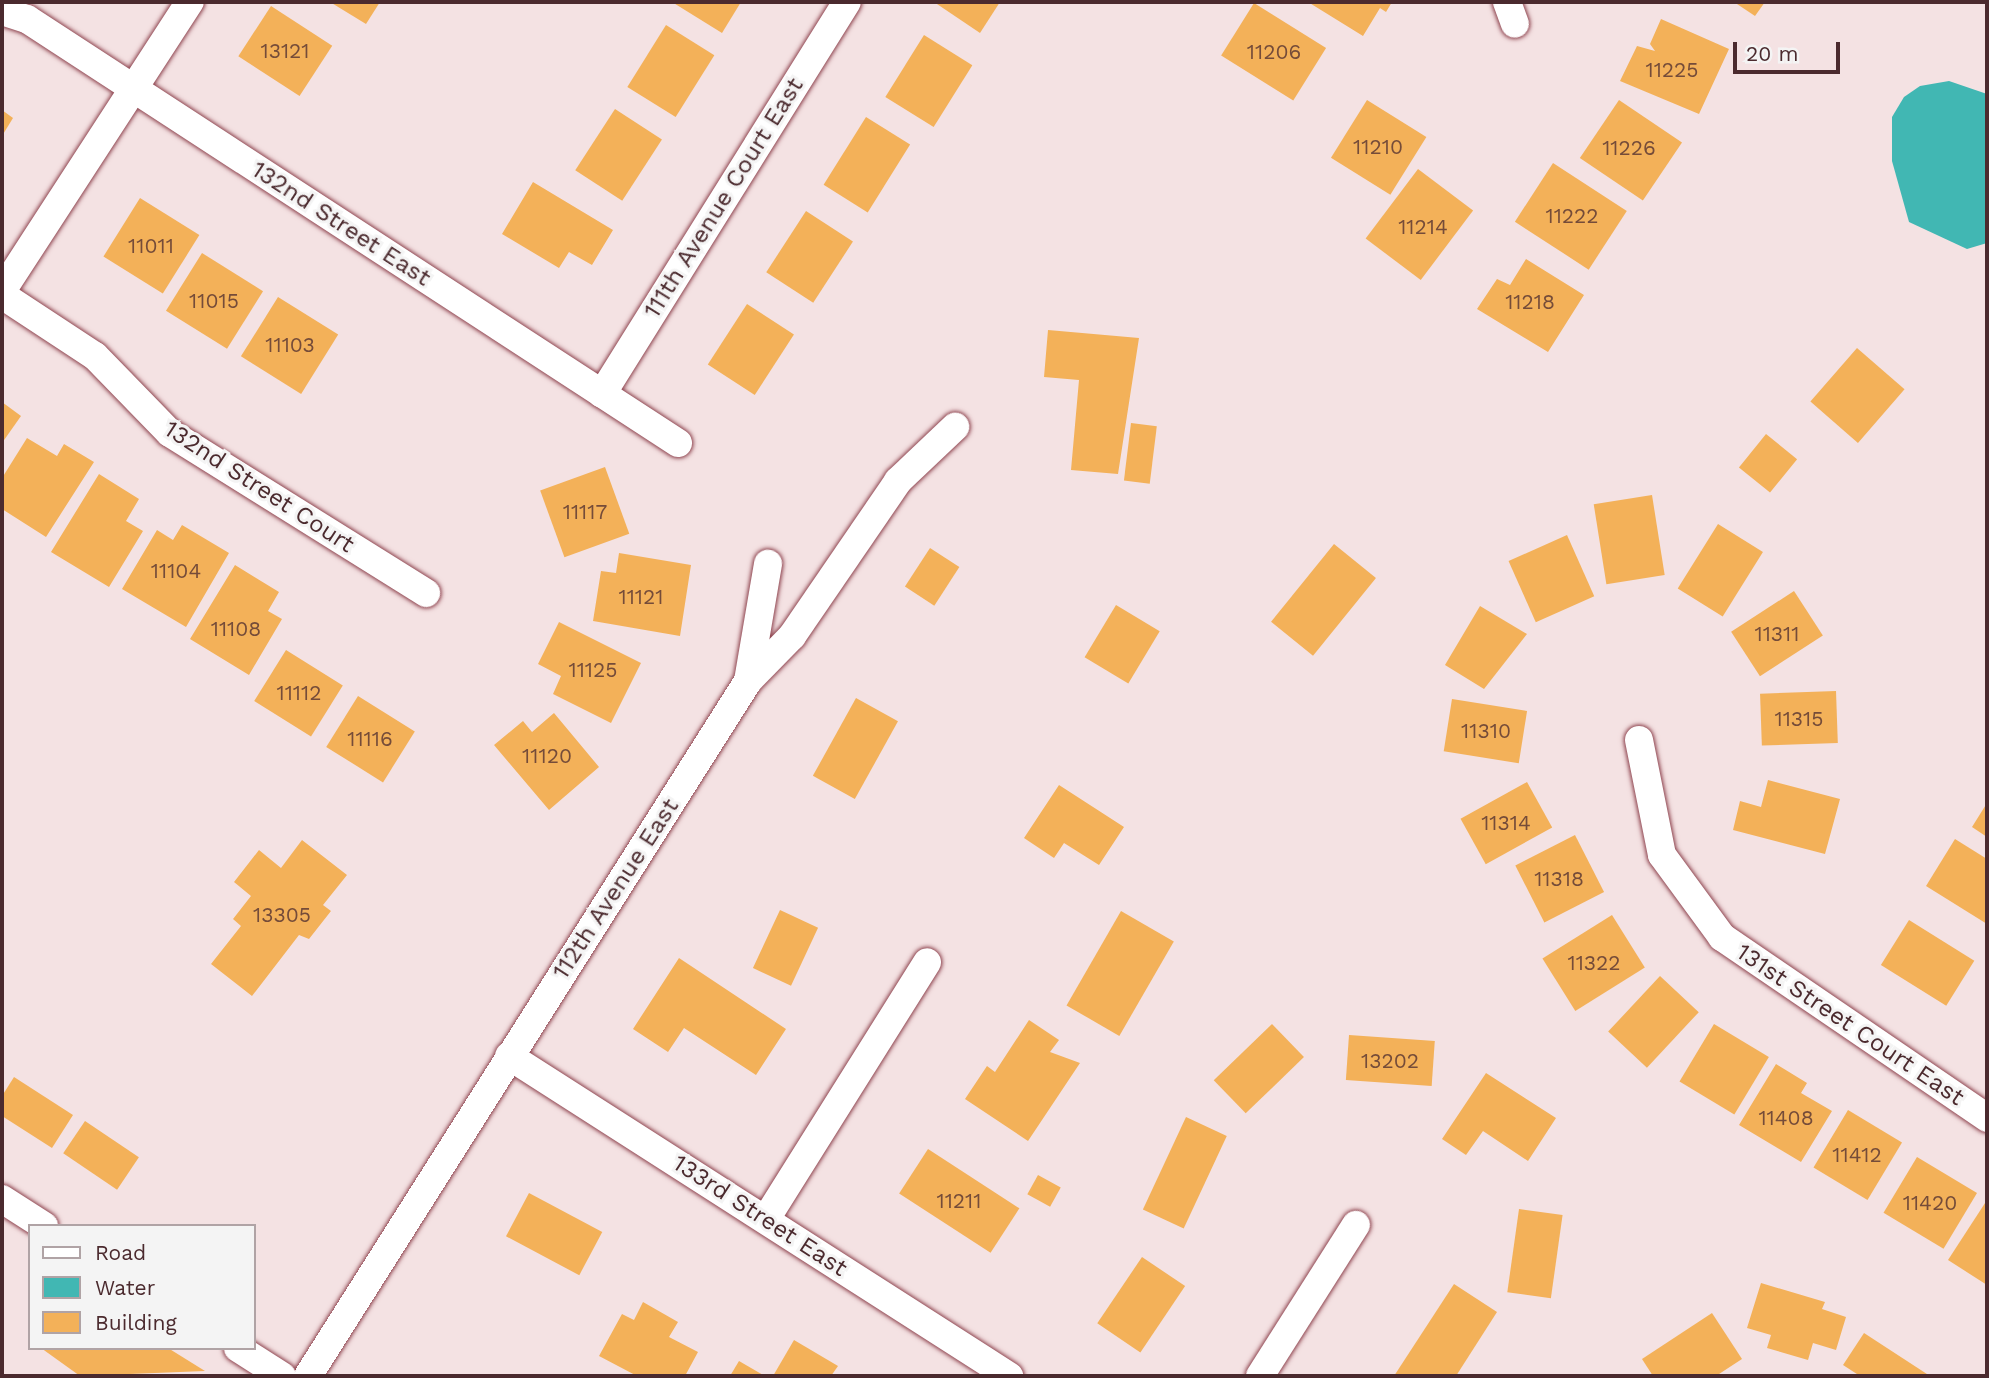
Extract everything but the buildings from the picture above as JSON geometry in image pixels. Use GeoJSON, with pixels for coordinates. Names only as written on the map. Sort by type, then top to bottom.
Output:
{"type":"FeatureCollection","features":[{"type":"Feature","properties":{"kind":"street"},"geometry":{"type":"LineString","coordinates":[[2,293],[190,2]]}},
{"type":"Feature","properties":{"kind":"street","name":"111th Avenue Court East"},"geometry":{"type":"LineString","coordinates":[[602,394],[847,2]]}},
{"type":"Feature","properties":{"kind":"street","name":"132nd Street East"},"geometry":{"type":"LineString","coordinates":[[2,10],[27,19],[678,443]]}},
{"type":"Feature","properties":{"kind":"street","name":"132nd Street Court"},"geometry":{"type":"LineString","coordinates":[[2,293],[95,356],[170,433],[426,593]]}},
{"type":"Feature","properties":{"kind":"street","name":"112th Avenue East"},"geometry":{"type":"LineString","coordinates":[[308,1376],[748,681],[792,636],[898,481],[954,428]]}},
{"type":"Feature","properties":{"kind":"street"},"geometry":{"type":"LineString","coordinates":[[748,681],[768,564]]}},
{"type":"Feature","properties":{"kind":"street","name":"131st Street Court East"},"geometry":{"type":"LineString","coordinates":[[1639,740],[1662,855],[1723,937],[1984,1108]]}},
{"type":"Feature","properties":{"kind":"street"},"geometry":{"type":"LineString","coordinates":[[766,1219],[927,962]]}},
{"type":"Feature","properties":{"kind":"street","name":"133rd Street East"},"geometry":{"type":"LineString","coordinates":[[509,1056],[1009,1376]]}},
{"type":"Feature","properties":{"kind":"street"},"geometry":{"type":"LineString","coordinates":[[2,1199],[41,1224]]}},
{"type":"Feature","properties":{"kind":"street"},"geometry":{"type":"LineString","coordinates":[[1260,1376],[1356,1225]]}},
{"type":"Feature","properties":{"kind":"street"},"geometry":{"type":"LineString","coordinates":[[241,1350],[282,1376]]}},
{"type":"Feature","properties":{"kind":"water"},"geometry":{"type":"Polygon","coordinates":[[[1949,81],[1987,94],[1987,243],[1967,249],[1909,222],[1892,161],[1892,117],[1904,97],[1920,86],[1949,81]]]}}]}
